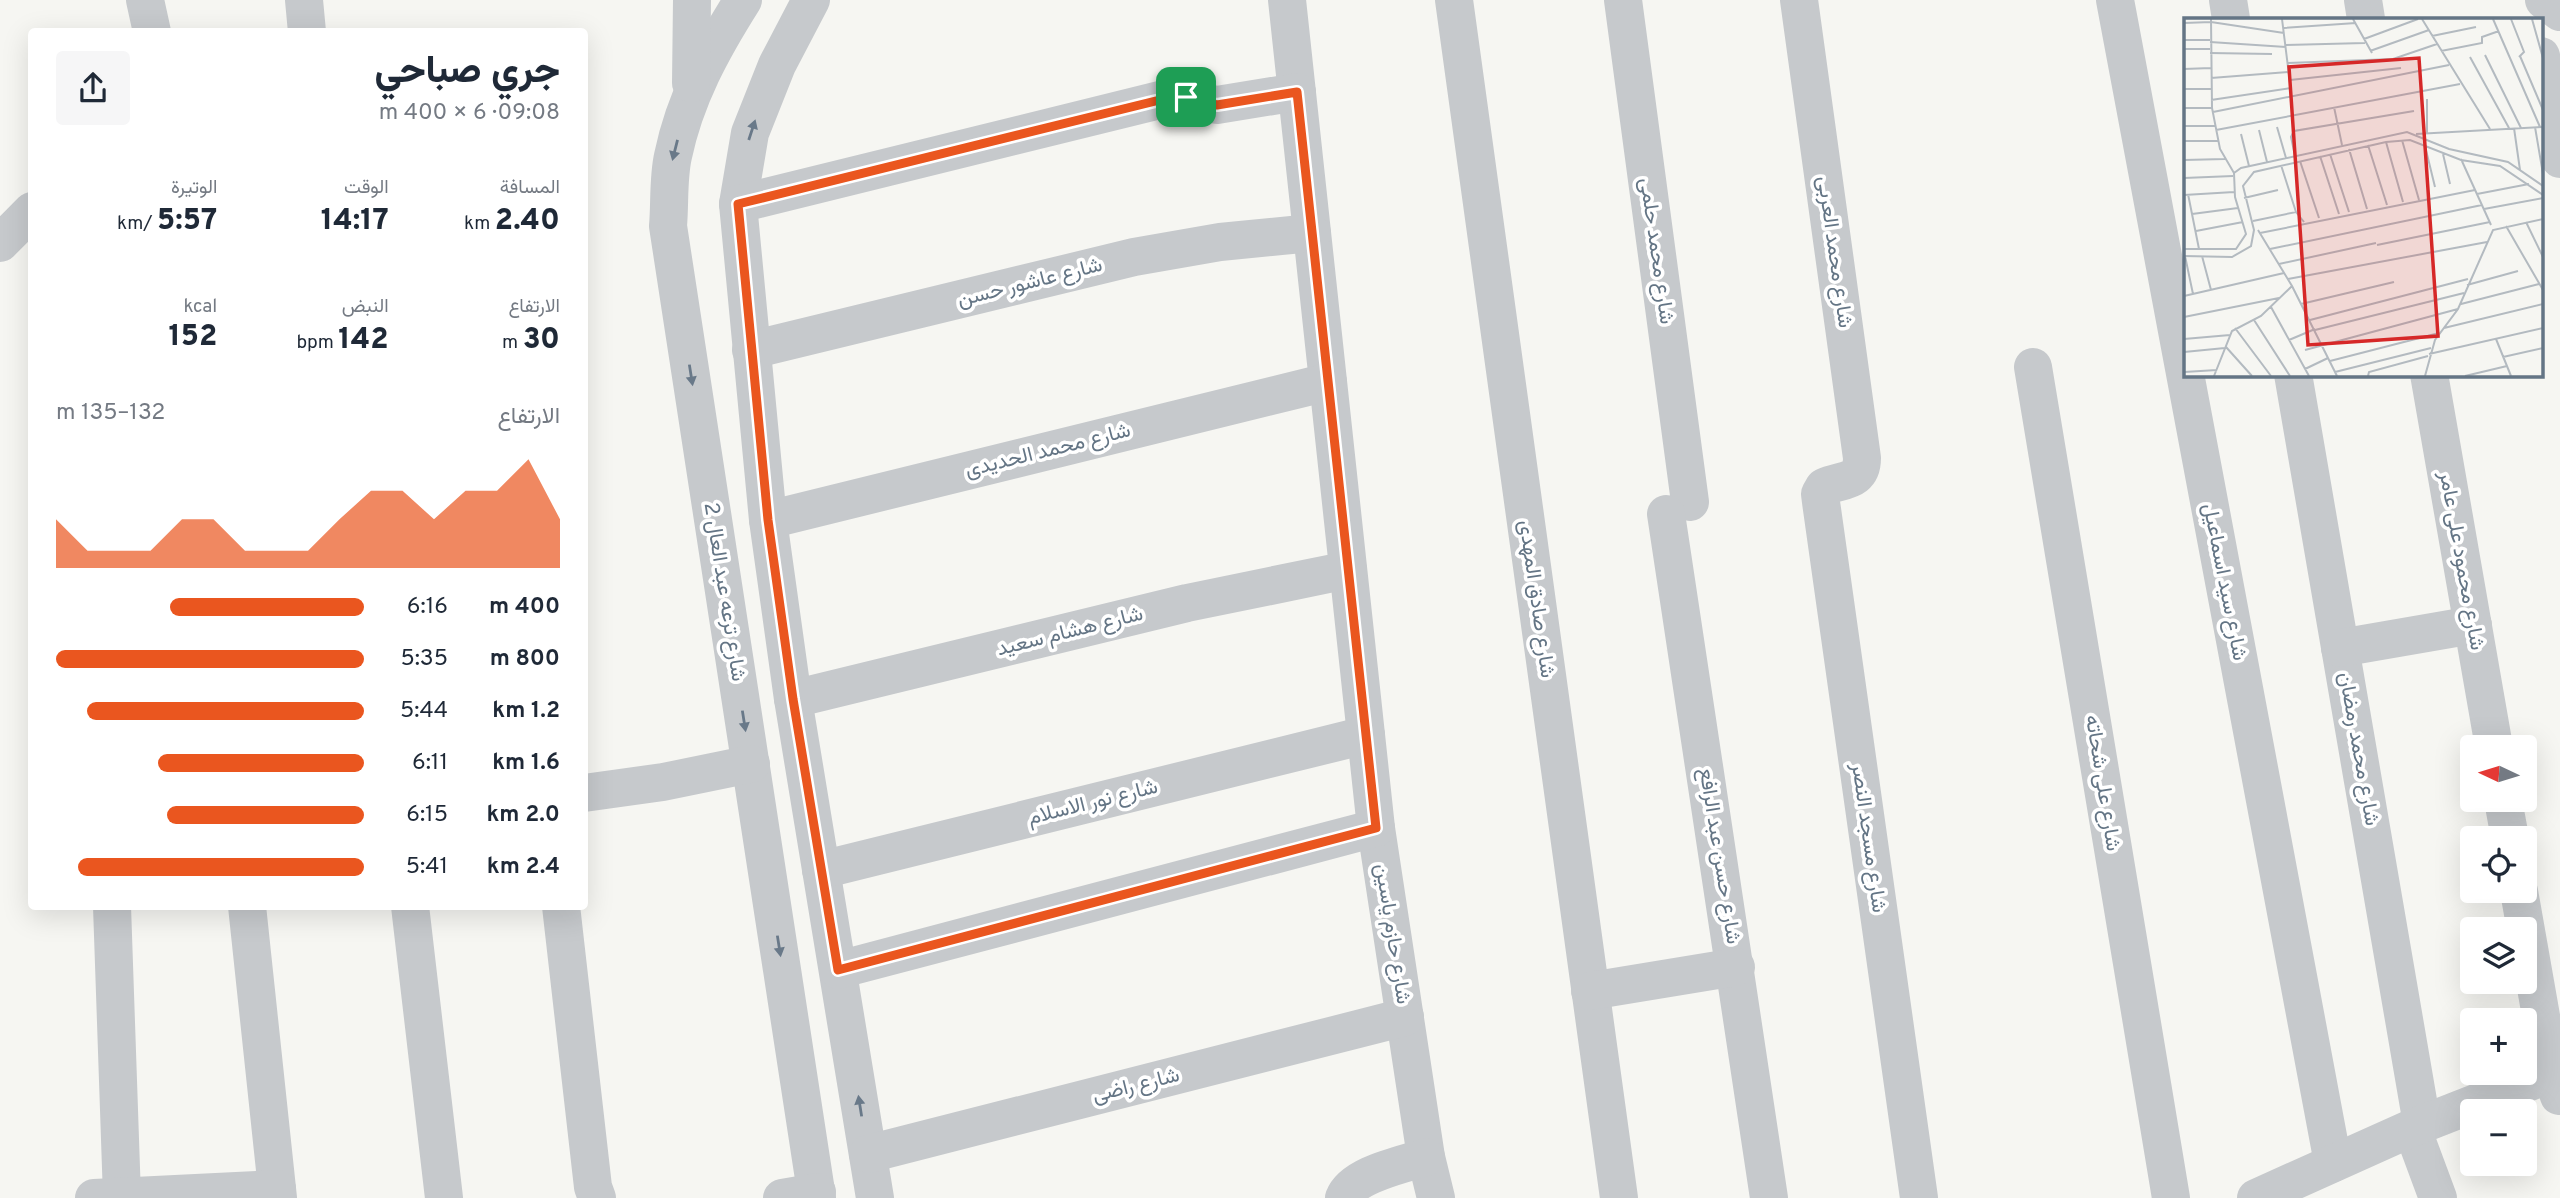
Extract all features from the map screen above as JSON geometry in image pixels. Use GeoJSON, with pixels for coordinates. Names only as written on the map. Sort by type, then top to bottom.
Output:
{"type":"FeatureCollection","features":[{"type":"Feature","properties":{"kind":"street"},"geometry":{"type":"LineString","coordinates":[[145,0],[151,28]]}},
{"type":"Feature","properties":{"kind":"street"},"geometry":{"type":"LineString","coordinates":[[304,0],[307,28]]}},
{"type":"Feature","properties":{"kind":"street"},"geometry":{"type":"LineString","coordinates":[[691,92],[692,0]]}},
{"type":"Feature","properties":{"kind":"street","name":"شارع ترعه عبد العال 2"},"geometry":{"type":"LineString","coordinates":[[743,0],[715,45],[691,92],[672,158],[668,226],[751,764],[805,1196]]}},
{"type":"Feature","properties":{"kind":"street"},"geometry":{"type":"LineString","coordinates":[[811,0],[777,65],[750,133],[738,204],[768,520],[793,699],[875,1198]]}},
{"type":"Feature","properties":{"kind":"street","name":"شارع حازم ياسين"},"geometry":{"type":"LineString","coordinates":[[1287,0],[1376,828],[1426,1157],[1436,1198]]}},
{"type":"Feature","properties":{"kind":"street","name":"شارع صادق المهدى"},"geometry":{"type":"LineString","coordinates":[[1454,0],[1619,1198]]}},
{"type":"Feature","properties":{"kind":"street","name":"شارع محمد حلمى"},"geometry":{"type":"LineString","coordinates":[[1623,0],[1678,508]]}},
{"type":"Feature","properties":{"kind":"street","name":"شارع محمد العربى"},"geometry":{"type":"LineString","coordinates":[[1799,0],[1862,458],[1858,475],[1851,480],[1831,484]]}},
{"type":"Feature","properties":{"kind":"street","name":"شارع سيد اسماعيل"},"geometry":{"type":"LineString","coordinates":[[2115,0],[2184,368]]}},
{"type":"Feature","properties":{"kind":"street"},"geometry":{"type":"LineString","coordinates":[[2228,0],[2231,18]]}},
{"type":"Feature","properties":{"kind":"street"},"geometry":{"type":"LineString","coordinates":[[2362,0],[2366,18]]}},
{"type":"Feature","properties":{"kind":"street"},"geometry":{"type":"LineString","coordinates":[[2530,0],[2534,18]]}},
{"type":"Feature","properties":{"kind":"street"},"geometry":{"type":"LineString","coordinates":[[2544,0],[2560,12]]}},
{"type":"Feature","properties":{"kind":"street"},"geometry":{"type":"LineString","coordinates":[[2542,61],[2560,159]]}},
{"type":"Feature","properties":{"kind":"street"},"geometry":{"type":"LineString","coordinates":[[738,204],[1176,96],[1217,105],[1297,92]]}},
{"type":"Feature","properties":{"kind":"street"},"geometry":{"type":"LineString","coordinates":[[0,243],[28,215]]}},
{"type":"Feature","properties":{"kind":"street","name":"شارع عاشور حسن"},"geometry":{"type":"LineString","coordinates":[[751,350],[1134,257],[1220,242],[1312,233]]}},
{"type":"Feature","properties":{"kind":"street","name":"شارع على شحاته"},"geometry":{"type":"LineString","coordinates":[[2033,367],[2171,1198]]}},
{"type":"Feature","properties":{"kind":"street","name":"شارع سيد اسماعيل"},"geometry":{"type":"LineString","coordinates":[[2185,376],[2333,1163]]}},
{"type":"Feature","properties":{"kind":"street","name":"شارع محمد رمضان"},"geometry":{"type":"LineString","coordinates":[[2293,376],[2417,1126],[2438,1198]]}},
{"type":"Feature","properties":{"kind":"street","name":"شارع محمود على عامر"},"geometry":{"type":"LineString","coordinates":[[2429,376],[2492,735]]}},
{"type":"Feature","properties":{"kind":"street","name":"شارع محمد الحديدى"},"geometry":{"type":"LineString","coordinates":[[768,520],[1328,382]]}},
{"type":"Feature","properties":{"kind":"street"},"geometry":{"type":"LineString","coordinates":[[701,442],[760,428]]}},
{"type":"Feature","properties":{"kind":"street","name":"شارع مسجد النصر"},"geometry":{"type":"LineString","coordinates":[[1831,484],[1820,494],[1919,1198]]}},
{"type":"Feature","properties":{"kind":"street","name":"شارع حسن عبد الرافع"},"geometry":{"type":"LineString","coordinates":[[1678,508],[1736,967],[1769,1198]]}},
{"type":"Feature","properties":{"kind":"street","name":"شارع هشام سعيد"},"geometry":{"type":"LineString","coordinates":[[793,699],[1187,603],[1348,570]]}},
{"type":"Feature","properties":{"kind":"street"},"geometry":{"type":"LineString","coordinates":[[2340,648],[2473,625]]}},
{"type":"Feature","properties":{"kind":"street","name":"شارع نور الاسلام"},"geometry":{"type":"LineString","coordinates":[[821,870],[1366,735]]}},
{"type":"Feature","properties":{"kind":"street"},"geometry":{"type":"LineString","coordinates":[[588,792],[663,782],[751,764]]}},
{"type":"Feature","properties":{"kind":"street"},"geometry":{"type":"LineString","coordinates":[[838,970],[1376,828]]}},
{"type":"Feature","properties":{"kind":"street"},"geometry":{"type":"LineString","coordinates":[[2260,1197],[2417,1126],[2557,1080],[2521,903]]}},
{"type":"Feature","properties":{"kind":"street"},"geometry":{"type":"LineString","coordinates":[[112,910],[108,1197],[278,1194],[247,910]]}},
{"type":"Feature","properties":{"kind":"street"},"geometry":{"type":"LineString","coordinates":[[410,910],[444,1198]]}},
{"type":"Feature","properties":{"kind":"street"},"geometry":{"type":"LineString","coordinates":[[561,910],[593,1187],[597,1198]]}},
{"type":"Feature","properties":{"kind":"street"},"geometry":{"type":"LineString","coordinates":[[1590,990],[1736,967]]}},
{"type":"Feature","properties":{"kind":"street","name":"شارع راضى"},"geometry":{"type":"LineString","coordinates":[[868,1154],[1405,1017]]}},
{"type":"Feature","properties":{"kind":"street"},"geometry":{"type":"LineString","coordinates":[[1344,1198],[1346,1191],[1360,1180],[1426,1157]]}},
{"type":"Feature","properties":{"kind":"route"},"geometry":{"type":"LineString","coordinates":[[1297,92],[1376,828],[838,970],[793,699],[768,520],[738,204],[1176,96],[1186,97],[1217,105],[1297,92]]}}]}
